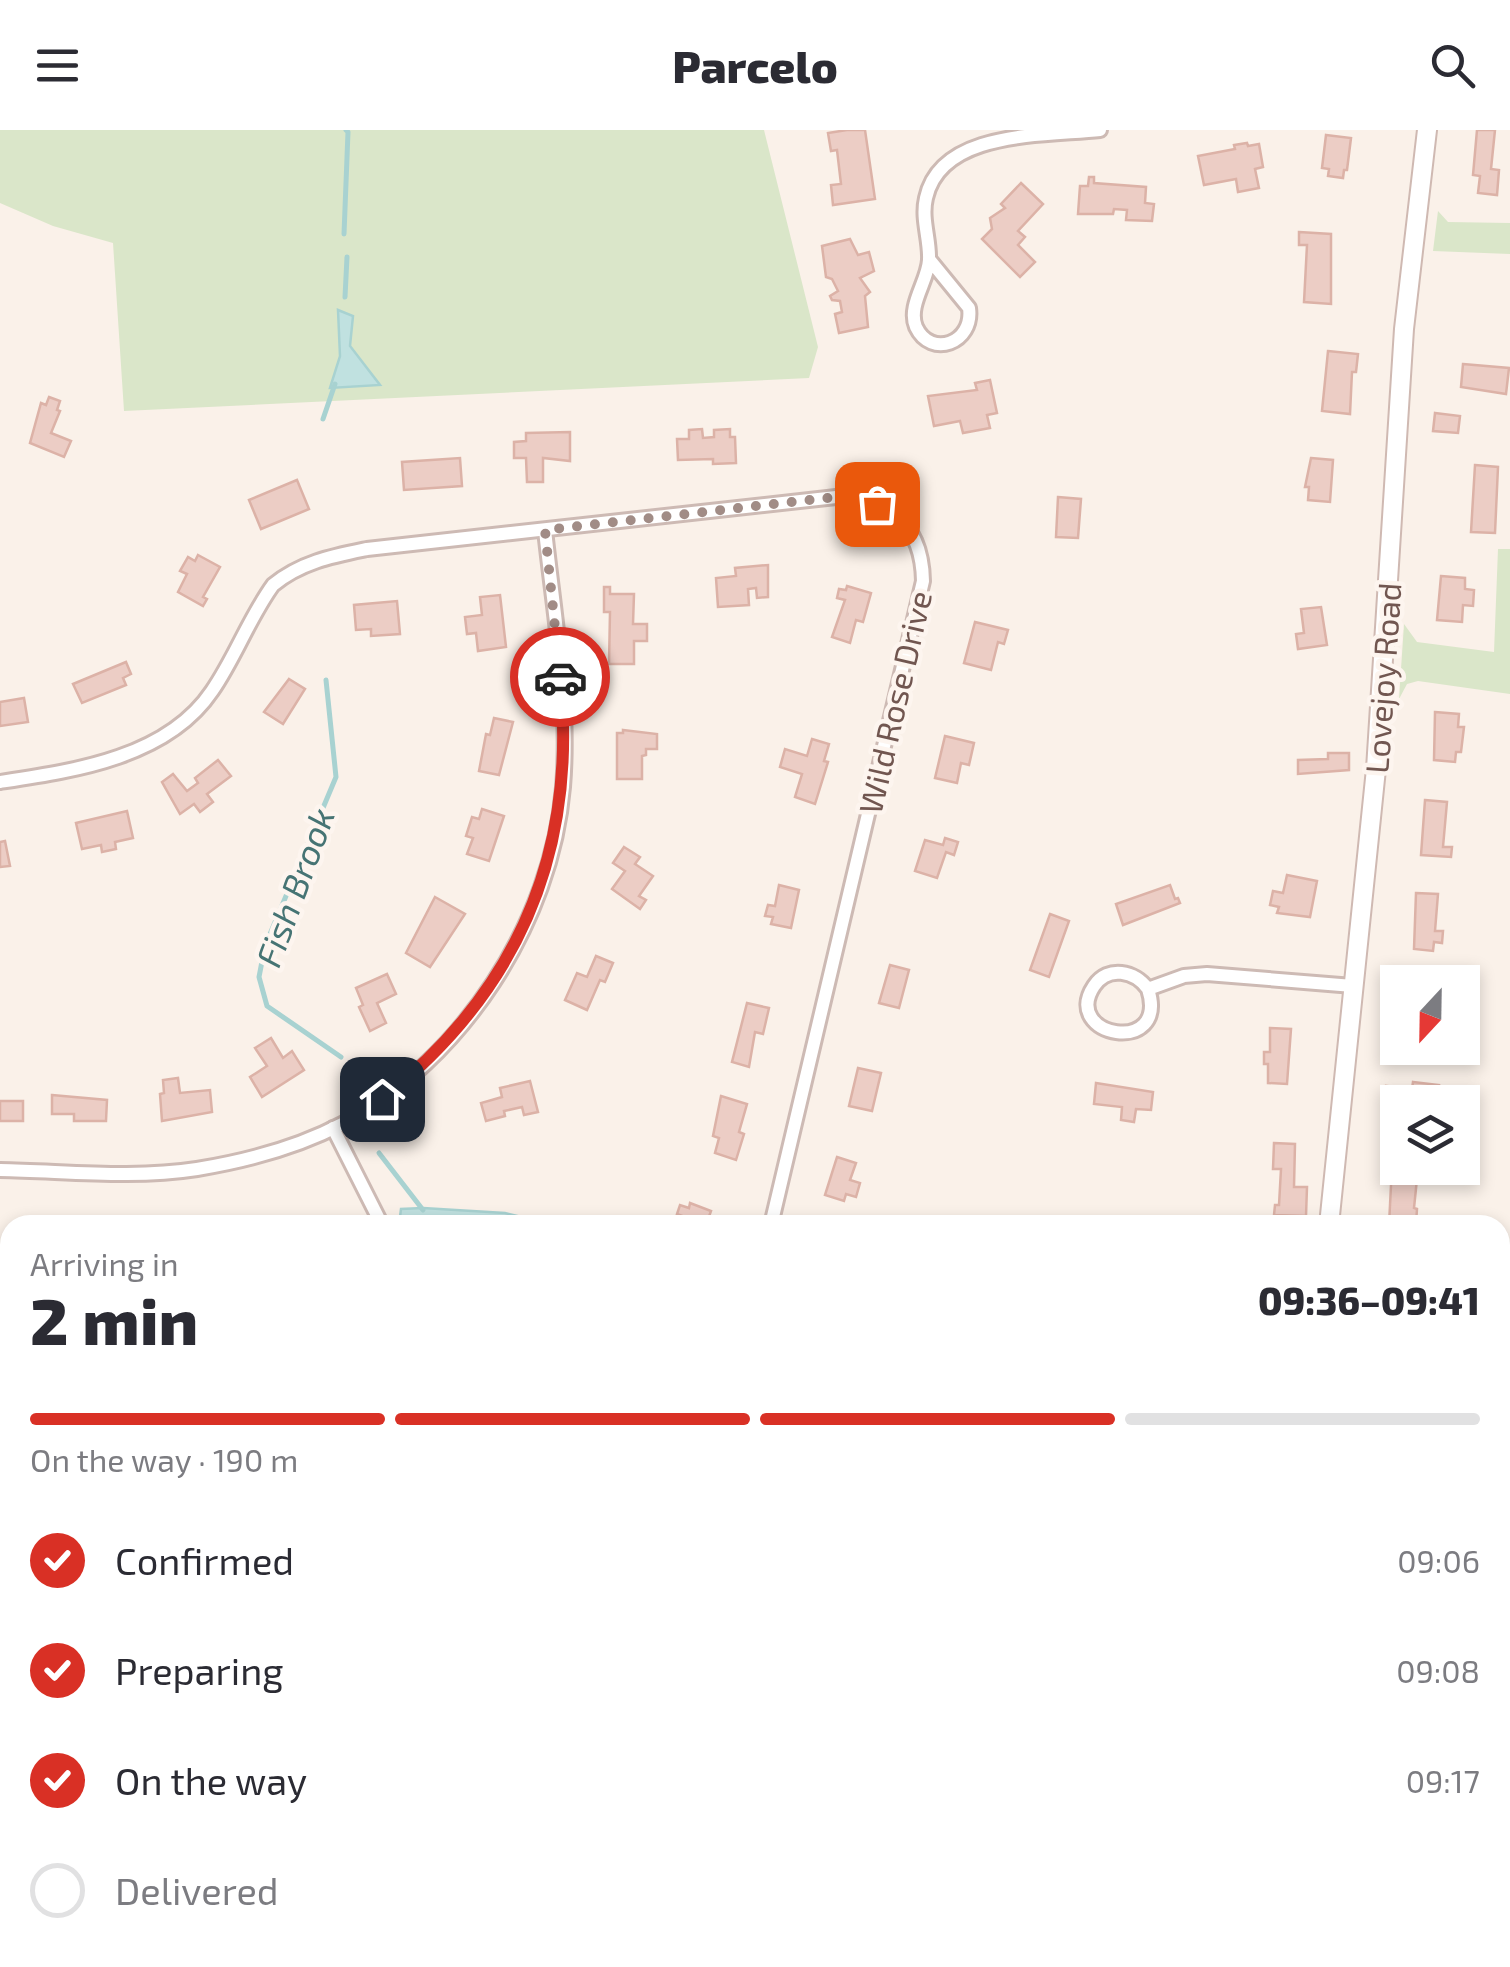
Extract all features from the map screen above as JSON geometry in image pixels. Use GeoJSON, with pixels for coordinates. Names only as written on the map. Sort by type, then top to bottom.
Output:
{"type":"FeatureCollection","features":[{"type":"Feature","properties":{"kind":"main road","name":"Lovejoy Road"},"geometry":{"type":"LineString","coordinates":[[1330,1215],[1380,711],[1404,329],[1428,130]]}},
{"type":"Feature","properties":{"kind":"street"},"geometry":{"type":"LineString","coordinates":[[929,259],[969,308],[968,326],[962,336],[951,342],[938,344],[927,340],[916,325],[914,313],[929,259],[925,235],[927,194],[938,171],[957,154],[994,142],[1100,130]]}},
{"type":"Feature","properties":{"kind":"street","name":"Wild Rose Drive"},"geometry":{"type":"LineString","coordinates":[[0,782],[85,768],[153,740],[192,715],[221,678],[272,584],[321,558],[367,549],[836,497],[877,504],[903,520],[914,538],[922,560],[923,581],[772,1215]]}},
{"type":"Feature","properties":{"kind":"street"},"geometry":{"type":"LineString","coordinates":[[0,1170],[154,1174],[200,1168],[308,1140],[382,1099],[412,1076],[468,1017],[502,967],[529,916],[552,849],[563,791],[566,731],[545,530]]}},
{"type":"Feature","properties":{"kind":"street"},"geometry":{"type":"LineString","coordinates":[[1128,973],[1148,989],[1150,1009],[1145,1022],[1135,1030],[1109,1032],[1090,1013],[1090,994],[1097,982],[1108,975],[1128,973]]}},
{"type":"Feature","properties":{"kind":"street"},"geometry":{"type":"LineString","coordinates":[[1148,989],[1184,976],[1207,974],[1354,986]]}},
{"type":"Feature","properties":{"kind":"street"},"geometry":{"type":"LineString","coordinates":[[333,1128],[377,1215]]}},
{"type":"Feature","properties":{"kind":"green space"},"geometry":{"type":"Polygon","coordinates":[[[0,130],[764,130],[818,347],[809,378],[124,411],[113,243],[53,226],[0,203],[0,130]]]}},
{"type":"Feature","properties":{"kind":"green space"},"geometry":{"type":"Polygon","coordinates":[[[1438,211],[1448,222],[1510,223],[1510,254],[1433,251],[1438,211]]]}},
{"type":"Feature","properties":{"kind":"green space"},"geometry":{"type":"Polygon","coordinates":[[[1498,549],[1510,549],[1510,694],[1418,681],[1407,684],[1399,699],[1404,624],[1417,642],[1494,652],[1498,549]]]}},
{"type":"Feature","properties":{"kind":"water"},"geometry":{"type":"Polygon","coordinates":[[[338,310],[353,316],[350,346],[380,385],[330,388],[340,356],[338,310]]]}},
{"type":"Feature","properties":{"kind":"water"},"geometry":{"type":"Polygon","coordinates":[[[423,1208],[513,1215],[400,1215],[401,1209],[423,1208]]]}},
{"type":"Feature","properties":{"kind":"building"},"geometry":{"type":"Polygon","coordinates":[[[865,130],[875,199],[833,205],[831,185],[841,184],[837,150],[831,151],[828,133],[865,130]]]}},
{"type":"Feature","properties":{"kind":"building"},"geometry":{"type":"Polygon","coordinates":[[[1477,130],[1495,130],[1491,169],[1499,170],[1497,195],[1478,193],[1480,176],[1473,175],[1477,130]]]}},
{"type":"Feature","properties":{"kind":"building"},"geometry":{"type":"Polygon","coordinates":[[[1326,135],[1351,138],[1343,178],[1328,176],[1329,169],[1322,168],[1326,135]]]}},
{"type":"Feature","properties":{"kind":"building"},"geometry":{"type":"Polygon","coordinates":[[[1247,143],[1259,144],[1263,167],[1255,169],[1259,188],[1238,192],[1236,179],[1204,185],[1198,156],[1247,143]]]}},
{"type":"Feature","properties":{"kind":"building"},"geometry":{"type":"Polygon","coordinates":[[[1089,177],[1094,177],[1094,183],[1146,187],[1145,203],[1154,204],[1152,221],[1126,220],[1127,210],[1078,214],[1080,186],[1088,186],[1089,177]]]}},
{"type":"Feature","properties":{"kind":"building"},"geometry":{"type":"Polygon","coordinates":[[[1021,183],[1043,204],[1018,231],[1025,237],[1018,245],[1035,262],[1020,277],[982,239],[992,229],[990,218],[1005,208],[1001,204],[1021,183]]]}},
{"type":"Feature","properties":{"kind":"building"},"geometry":{"type":"Polygon","coordinates":[[[1299,232],[1331,234],[1331,304],[1304,302],[1307,245],[1299,245],[1299,232]]]}},
{"type":"Feature","properties":{"kind":"building"},"geometry":{"type":"Polygon","coordinates":[[[850,239],[858,255],[869,252],[874,271],[860,278],[870,292],[865,296],[868,327],[839,333],[835,314],[842,312],[840,301],[830,296],[838,291],[832,279],[826,277],[822,246],[850,239]]]}},
{"type":"Feature","properties":{"kind":"building"},"geometry":{"type":"Polygon","coordinates":[[[1328,351],[1358,354],[1356,372],[1352,372],[1350,414],[1322,411],[1328,351]]]}},
{"type":"Feature","properties":{"kind":"building"},"geometry":{"type":"Polygon","coordinates":[[[1463,364],[1509,368],[1506,394],[1461,387],[1463,364]]]}},
{"type":"Feature","properties":{"kind":"building"},"geometry":{"type":"Polygon","coordinates":[[[990,380],[997,413],[987,415],[990,428],[963,433],[960,421],[934,426],[928,396],[977,390],[975,383],[990,380]]]}},
{"type":"Feature","properties":{"kind":"building"},"geometry":{"type":"Polygon","coordinates":[[[49,397],[60,401],[51,433],[71,441],[64,457],[30,443],[41,403],[46,405],[49,397]]]}},
{"type":"Feature","properties":{"kind":"building"},"geometry":{"type":"Polygon","coordinates":[[[1435,413],[1460,416],[1458,433],[1433,431],[1435,413]]]}},
{"type":"Feature","properties":{"kind":"building"},"geometry":{"type":"Polygon","coordinates":[[[702,429],[703,438],[714,437],[714,430],[730,429],[730,437],[735,437],[736,463],[678,460],[677,439],[689,439],[689,430],[702,429]]]}},
{"type":"Feature","properties":{"kind":"building"},"geometry":{"type":"Polygon","coordinates":[[[570,432],[570,461],[543,458],[543,482],[527,482],[526,458],[514,458],[514,442],[526,441],[526,433],[570,432]]]}},
{"type":"Feature","properties":{"kind":"building"},"geometry":{"type":"Polygon","coordinates":[[[460,458],[462,486],[404,490],[402,462],[460,458]]]}},
{"type":"Feature","properties":{"kind":"building"},"geometry":{"type":"Polygon","coordinates":[[[1311,458],[1333,460],[1330,502],[1308,500],[1309,487],[1305,487],[1311,458]]]}},
{"type":"Feature","properties":{"kind":"building"},"geometry":{"type":"Polygon","coordinates":[[[1475,465],[1498,467],[1495,533],[1471,532],[1475,465]]]}},
{"type":"Feature","properties":{"kind":"building"},"geometry":{"type":"Polygon","coordinates":[[[297,480],[309,509],[261,529],[249,500],[297,480]]]}},
{"type":"Feature","properties":{"kind":"building"},"geometry":{"type":"Polygon","coordinates":[[[1058,497],[1081,499],[1078,538],[1056,537],[1058,497]]]}},
{"type":"Feature","properties":{"kind":"building"},"geometry":{"type":"Polygon","coordinates":[[[198,555],[220,567],[203,597],[207,599],[203,606],[178,592],[187,574],[180,571],[188,557],[195,561],[198,555]]]}},
{"type":"Feature","properties":{"kind":"building"},"geometry":{"type":"Polygon","coordinates":[[[768,565],[768,597],[757,598],[756,588],[748,589],[749,605],[718,607],[716,578],[736,576],[735,568],[768,565]]]}},
{"type":"Feature","properties":{"kind":"building"},"geometry":{"type":"Polygon","coordinates":[[[1441,576],[1465,578],[1465,589],[1474,590],[1473,606],[1463,605],[1462,622],[1437,620],[1441,576]]]}},
{"type":"Feature","properties":{"kind":"building"},"geometry":{"type":"Polygon","coordinates":[[[847,586],[871,593],[863,622],[856,620],[850,643],[832,637],[845,600],[837,598],[839,589],[846,590],[847,586]]]}},
{"type":"Feature","properties":{"kind":"building"},"geometry":{"type":"Polygon","coordinates":[[[604,587],[610,587],[610,594],[634,594],[633,624],[647,624],[647,641],[634,641],[634,664],[609,664],[610,612],[604,612],[604,587]]]}},
{"type":"Feature","properties":{"kind":"building"},"geometry":{"type":"Polygon","coordinates":[[[500,595],[506,647],[478,651],[476,633],[467,634],[465,617],[482,615],[480,597],[500,595]]]}},
{"type":"Feature","properties":{"kind":"building"},"geometry":{"type":"Polygon","coordinates":[[[397,601],[400,634],[371,636],[371,629],[356,630],[354,605],[397,601]]]}},
{"type":"Feature","properties":{"kind":"building"},"geometry":{"type":"Polygon","coordinates":[[[1321,607],[1327,645],[1298,649],[1296,634],[1304,633],[1301,609],[1321,607]]]}},
{"type":"Feature","properties":{"kind":"building"},"geometry":{"type":"Polygon","coordinates":[[[975,622],[1008,630],[1004,644],[998,642],[991,670],[964,663],[975,622]]]}},
{"type":"Feature","properties":{"kind":"building"},"geometry":{"type":"Polygon","coordinates":[[[126,662],[131,674],[123,678],[126,685],[82,703],[73,684],[126,662]]]}},
{"type":"Feature","properties":{"kind":"building"},"geometry":{"type":"Polygon","coordinates":[[[289,679],[305,689],[283,724],[264,712],[289,679]]]}},
{"type":"Feature","properties":{"kind":"building"},"geometry":{"type":"Polygon","coordinates":[[[24,698],[28,722],[0,726],[0,702],[24,698]]]}},
{"type":"Feature","properties":{"kind":"building"},"geometry":{"type":"Polygon","coordinates":[[[1435,712],[1459,714],[1458,727],[1464,727],[1461,752],[1456,752],[1455,762],[1434,760],[1435,712]]]}},
{"type":"Feature","properties":{"kind":"building"},"geometry":{"type":"Polygon","coordinates":[[[494,718],[513,722],[499,775],[479,771],[486,734],[490,735],[494,718]]]}},
{"type":"Feature","properties":{"kind":"building"},"geometry":{"type":"Polygon","coordinates":[[[623,730],[657,734],[657,749],[646,749],[642,756],[642,779],[617,779],[617,733],[623,730]]]}},
{"type":"Feature","properties":{"kind":"building"},"geometry":{"type":"Polygon","coordinates":[[[945,736],[974,743],[969,765],[961,763],[957,783],[935,778],[945,736]]]}},
{"type":"Feature","properties":{"kind":"building"},"geometry":{"type":"Polygon","coordinates":[[[812,739],[829,744],[824,761],[828,762],[815,804],[795,797],[802,774],[780,767],[785,749],[807,756],[812,739]]]}},
{"type":"Feature","properties":{"kind":"building"},"geometry":{"type":"Polygon","coordinates":[[[1328,753],[1349,753],[1349,770],[1298,774],[1298,760],[1328,759],[1328,753]]]}},
{"type":"Feature","properties":{"kind":"building"},"geometry":{"type":"Polygon","coordinates":[[[218,760],[231,776],[207,794],[213,802],[200,812],[194,804],[180,814],[162,782],[173,774],[187,791],[198,783],[195,778],[218,760]]]}},
{"type":"Feature","properties":{"kind":"building"},"geometry":{"type":"Polygon","coordinates":[[[1425,800],[1447,802],[1443,847],[1452,847],[1451,857],[1421,855],[1425,800]]]}},
{"type":"Feature","properties":{"kind":"building"},"geometry":{"type":"Polygon","coordinates":[[[482,809],[504,816],[489,861],[467,854],[473,838],[466,836],[472,817],[479,819],[482,809]]]}},
{"type":"Feature","properties":{"kind":"building"},"geometry":{"type":"Polygon","coordinates":[[[127,811],[133,838],[115,842],[116,849],[102,852],[101,845],[82,849],[76,823],[127,811]]]}},
{"type":"Feature","properties":{"kind":"building"},"geometry":{"type":"Polygon","coordinates":[[[945,838],[958,842],[954,855],[946,852],[937,878],[915,871],[925,840],[943,845],[945,838]]]}},
{"type":"Feature","properties":{"kind":"building"},"geometry":{"type":"Polygon","coordinates":[[[5,841],[10,866],[0,867],[0,842],[5,841]]]}},
{"type":"Feature","properties":{"kind":"building"},"geometry":{"type":"Polygon","coordinates":[[[624,847],[640,857],[635,864],[653,876],[639,896],[646,900],[640,909],[612,889],[625,871],[613,863],[624,847]]]}},
{"type":"Feature","properties":{"kind":"building"},"geometry":{"type":"Polygon","coordinates":[[[1287,875],[1317,881],[1310,917],[1277,913],[1279,907],[1270,905],[1273,891],[1283,893],[1287,875]]]}},
{"type":"Feature","properties":{"kind":"building"},"geometry":{"type":"Polygon","coordinates":[[[779,885],[799,890],[791,928],[771,924],[773,917],[765,916],[768,905],[775,906],[779,885]]]}},
{"type":"Feature","properties":{"kind":"building"},"geometry":{"type":"Polygon","coordinates":[[[1170,885],[1180,903],[1123,925],[1116,904],[1170,885]]]}},
{"type":"Feature","properties":{"kind":"building"},"geometry":{"type":"Polygon","coordinates":[[[1416,893],[1438,894],[1435,931],[1443,931],[1442,943],[1434,942],[1433,951],[1414,949],[1416,893]]]}},
{"type":"Feature","properties":{"kind":"building"},"geometry":{"type":"Polygon","coordinates":[[[435,897],[465,914],[430,967],[406,953],[435,897]]]}},
{"type":"Feature","properties":{"kind":"building"},"geometry":{"type":"Polygon","coordinates":[[[1050,914],[1069,921],[1049,977],[1030,970],[1050,914]]]}},
{"type":"Feature","properties":{"kind":"building"},"geometry":{"type":"Polygon","coordinates":[[[596,956],[613,963],[605,982],[600,980],[587,1010],[565,1000],[577,973],[587,977],[596,956]]]}},
{"type":"Feature","properties":{"kind":"building"},"geometry":{"type":"Polygon","coordinates":[[[890,965],[909,970],[899,1008],[879,1003],[890,965]]]}},
{"type":"Feature","properties":{"kind":"building"},"geometry":{"type":"Polygon","coordinates":[[[387,974],[396,994],[377,1003],[386,1023],[370,1031],[359,1007],[363,1005],[356,988],[387,974]]]}},
{"type":"Feature","properties":{"kind":"building"},"geometry":{"type":"Polygon","coordinates":[[[747,1003],[769,1008],[763,1034],[755,1032],[749,1067],[732,1062],[747,1003]]]}},
{"type":"Feature","properties":{"kind":"building"},"geometry":{"type":"Polygon","coordinates":[[[1270,1028],[1291,1029],[1287,1084],[1268,1083],[1264,1052],[1270,1052],[1270,1028]]]}},
{"type":"Feature","properties":{"kind":"building"},"geometry":{"type":"Polygon","coordinates":[[[271,1038],[283,1058],[292,1051],[304,1070],[262,1097],[250,1077],[267,1066],[255,1048],[271,1038]]]}},
{"type":"Feature","properties":{"kind":"building"},"geometry":{"type":"Polygon","coordinates":[[[858,1068],[881,1073],[872,1111],[849,1106],[858,1068]]]}},
{"type":"Feature","properties":{"kind":"building"},"geometry":{"type":"Polygon","coordinates":[[[178,1078],[180,1093],[210,1090],[212,1112],[162,1121],[163,1080],[178,1078]]]}},
{"type":"Feature","properties":{"kind":"building"},"geometry":{"type":"Polygon","coordinates":[[[530,1081],[538,1112],[524,1115],[522,1107],[486,1121],[481,1103],[502,1097],[500,1088],[530,1081]]]}},
{"type":"Feature","properties":{"kind":"building"},"geometry":{"type":"Polygon","coordinates":[[[1096,1083],[1153,1092],[1151,1110],[1136,1109],[1134,1122],[1121,1120],[1122,1107],[1094,1104],[1096,1083]]]}},
{"type":"Feature","properties":{"kind":"building"},"geometry":{"type":"Polygon","coordinates":[[[52,1095],[107,1100],[106,1121],[74,1121],[74,1114],[52,1114],[52,1095]]]}},
{"type":"Feature","properties":{"kind":"building"},"geometry":{"type":"Polygon","coordinates":[[[721,1096],[747,1104],[736,1160],[715,1153],[719,1138],[713,1136],[721,1096]]]}},
{"type":"Feature","properties":{"kind":"building"},"geometry":{"type":"Polygon","coordinates":[[[0,1101],[23,1101],[23,1121],[0,1121],[0,1101]]]}},
{"type":"Feature","properties":{"kind":"building"},"geometry":{"type":"Polygon","coordinates":[[[1274,1143],[1295,1144],[1294,1187],[1307,1187],[1306,1215],[1274,1215],[1275,1205],[1279,1205],[1281,1169],[1273,1169],[1274,1143]]]}},
{"type":"Feature","properties":{"kind":"building"},"geometry":{"type":"Polygon","coordinates":[[[837,1157],[856,1163],[850,1180],[860,1183],[856,1197],[846,1194],[844,1201],[825,1195],[837,1157]]]}},
{"type":"Feature","properties":{"kind":"building"},"geometry":{"type":"Polygon","coordinates":[[[1391,1185],[1416,1185],[1417,1215],[1390,1215],[1391,1185]]]}},
{"type":"Feature","properties":{"kind":"building"},"geometry":{"type":"Polygon","coordinates":[[[690,1203],[711,1211],[710,1215],[677,1214],[680,1205],[689,1208],[690,1203]]]}},
{"type":"Feature","properties":{"kind":"waterway","name":"Fish Brook"},"geometry":{"type":"LineString","coordinates":[[344,234],[346,130]]}},
{"type":"Feature","properties":{"kind":"waterway","name":"Fish Brook"},"geometry":{"type":"LineString","coordinates":[[345,297],[347,257]]}},
{"type":"Feature","properties":{"kind":"waterway","name":"Fish Brook"},"geometry":{"type":"LineString","coordinates":[[323,419],[335,384]]}},
{"type":"Feature","properties":{"kind":"waterway","name":"Fish Brook"},"geometry":{"type":"LineString","coordinates":[[326,680],[336,777],[265,946],[259,977],[267,1006],[341,1057]]}},
{"type":"Feature","properties":{"kind":"waterway","name":"Fish Brook"},"geometry":{"type":"LineString","coordinates":[[379,1153],[423,1210]]}},
{"type":"Feature","properties":{"kind":"way so far"},"geometry":{"type":"LineString","coordinates":[[560,677],[545,530],[836,497],[877,504]]}},
{"type":"Feature","properties":{"kind":"route"},"geometry":{"type":"LineString","coordinates":[[382,1099],[412,1076],[468,1017],[502,967],[529,916],[552,849],[563,791],[566,731],[560,677]]}}]}
